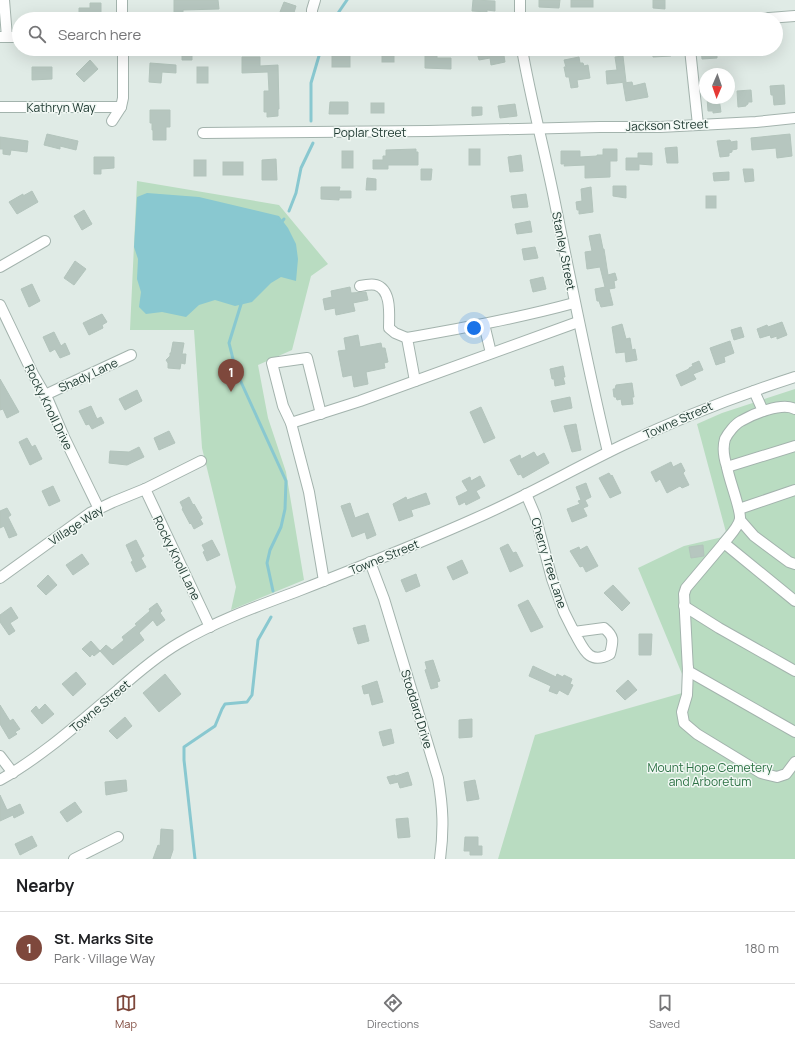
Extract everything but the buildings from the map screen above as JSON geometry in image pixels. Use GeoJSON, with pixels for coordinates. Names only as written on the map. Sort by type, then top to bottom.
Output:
{"type":"FeatureCollection","features":[{"type":"Feature","properties":{"kind":"street"},"geometry":{"type":"LineString","coordinates":[[3,37],[4,0]]}},
{"type":"Feature","properties":{"kind":"street"},"geometry":{"type":"LineString","coordinates":[[122,0],[122,12]]}},
{"type":"Feature","properties":{"kind":"street"},"geometry":{"type":"LineString","coordinates":[[312,12],[315,0]]}},
{"type":"Feature","properties":{"kind":"street"},"geometry":{"type":"LineString","coordinates":[[520,0],[520,12]]}},
{"type":"Feature","properties":{"kind":"street"},"geometry":{"type":"LineString","coordinates":[[783,17],[795,16]]}},
{"type":"Feature","properties":{"kind":"street"},"geometry":{"type":"LineString","coordinates":[[112,121],[121,107],[124,98],[123,56]]}},
{"type":"Feature","properties":{"kind":"street","name":"Stanley Street"},"geometry":{"type":"LineString","coordinates":[[523,56],[555,202],[578,322],[608,452]]}},
{"type":"Feature","properties":{"kind":"street"},"geometry":{"type":"LineString","coordinates":[[691,56],[698,124]]}},
{"type":"Feature","properties":{"kind":"street","name":"Kathryn Way"},"geometry":{"type":"LineString","coordinates":[[0,107],[121,107]]}},
{"type":"Feature","properties":{"kind":"street","name":"Jackson Street"},"geometry":{"type":"LineString","coordinates":[[538,128],[660,127],[756,122],[795,118]]}},
{"type":"Feature","properties":{"kind":"street","name":"Poplar Street"},"geometry":{"type":"LineString","coordinates":[[203,133],[428,131],[538,128]]}},
{"type":"Feature","properties":{"kind":"street"},"geometry":{"type":"LineString","coordinates":[[0,267],[45,241]]}},
{"type":"Feature","properties":{"kind":"street"},"geometry":{"type":"LineString","coordinates":[[360,286],[376,285],[384,290],[388,298],[389,328],[395,333],[407,338],[548,311],[574,303]]}},
{"type":"Feature","properties":{"kind":"street","name":"Rocky Knoll Drive"},"geometry":{"type":"LineString","coordinates":[[0,305],[99,509]]}},
{"type":"Feature","properties":{"kind":"street"},"geometry":{"type":"LineString","coordinates":[[291,423],[360,401],[578,322]]}},
{"type":"Feature","properties":{"kind":"street"},"geometry":{"type":"LineString","coordinates":[[484,324],[491,353]]}},
{"type":"Feature","properties":{"kind":"street"},"geometry":{"type":"LineString","coordinates":[[407,338],[415,381]]}},
{"type":"Feature","properties":{"kind":"street","name":"Shady Lane"},"geometry":{"type":"LineString","coordinates":[[45,395],[131,355]]}},
{"type":"Feature","properties":{"kind":"street"},"geometry":{"type":"LineString","coordinates":[[321,414],[307,358],[272,363],[283,406],[291,423],[309,492],[324,581]]}},
{"type":"Feature","properties":{"kind":"street","name":"Towne Street"},"geometry":{"type":"LineString","coordinates":[[0,780],[62,737],[146,666],[178,644],[210,627],[476,519],[608,452],[718,403],[795,377]]}},
{"type":"Feature","properties":{"kind":"street"},"geometry":{"type":"LineString","coordinates":[[754,391],[763,411]]}},
{"type":"Feature","properties":{"kind":"street"},"geometry":{"type":"LineString","coordinates":[[795,409],[786,406],[763,411],[740,421],[725,439],[723,447],[724,458],[729,480],[739,509],[740,520],[724,544],[686,588],[684,594],[688,668],[687,695],[682,712],[684,723],[697,734],[761,772],[777,777],[786,774],[795,762]]}},
{"type":"Feature","properties":{"kind":"street"},"geometry":{"type":"LineString","coordinates":[[727,467],[795,446]]}},
{"type":"Feature","properties":{"kind":"street","name":"Village Way"},"geometry":{"type":"LineString","coordinates":[[0,578],[90,513],[145,489],[201,461]]}},
{"type":"Feature","properties":{"kind":"street","name":"Rocky Knoll Lane"},"geometry":{"type":"LineString","coordinates":[[145,489],[210,627]]}},
{"type":"Feature","properties":{"kind":"street"},"geometry":{"type":"LineString","coordinates":[[739,509],[795,490]]}},
{"type":"Feature","properties":{"kind":"street","name":"Cherry Tree Lane"},"geometry":{"type":"LineString","coordinates":[[526,494],[535,515],[552,579],[564,612],[574,632]]}},
{"type":"Feature","properties":{"kind":"street"},"geometry":{"type":"LineString","coordinates":[[740,520],[754,536],[789,562],[795,564]]}},
{"type":"Feature","properties":{"kind":"street"},"geometry":{"type":"LineString","coordinates":[[724,544],[795,600]]}},
{"type":"Feature","properties":{"kind":"street","name":"Stoddard Drive"},"geometry":{"type":"LineString","coordinates":[[370,562],[384,599],[438,778],[443,825],[440,859]]}},
{"type":"Feature","properties":{"kind":"street"},"geometry":{"type":"LineString","coordinates":[[684,606],[719,628],[795,671]]}},
{"type":"Feature","properties":{"kind":"street"},"geometry":{"type":"LineString","coordinates":[[688,668],[688,671],[795,732]]}},
{"type":"Feature","properties":{"kind":"street"},"geometry":{"type":"LineString","coordinates":[[0,756],[13,772]]}},
{"type":"Feature","properties":{"kind":"street"},"geometry":{"type":"LineString","coordinates":[[74,859],[118,837]]}},
{"type":"Feature","properties":{"kind":"green space"},"geometry":{"type":"Polygon","coordinates":[[[137,181],[279,205],[328,264],[311,276],[292,350],[258,365],[268,418],[286,472],[304,580],[231,610],[236,587],[202,448],[194,330],[130,330],[137,181]]]}},
{"type":"Feature","properties":{"kind":"green space","name":"Mount Hope Cemetery and Arboretum"},"geometry":{"type":"Polygon","coordinates":[[[795,389],[795,859],[498,859],[535,735],[682,693],[682,674],[638,568],[684,546],[727,536],[697,424],[722,413],[795,389]]]}},
{"type":"Feature","properties":{"kind":"water"},"geometry":{"type":"Polygon","coordinates":[[[147,193],[199,197],[279,216],[288,228],[296,244],[298,259],[296,281],[281,277],[271,283],[252,302],[235,306],[215,300],[199,305],[186,317],[162,312],[146,314],[139,307],[141,292],[137,279],[138,259],[134,247],[137,197],[147,193]]]}},
{"type":"Feature","properties":{"kind":"waterway"},"geometry":{"type":"LineString","coordinates":[[339,12],[347,0]]}},
{"type":"Feature","properties":{"kind":"waterway"},"geometry":{"type":"LineString","coordinates":[[311,121],[311,83],[319,56]]}},
{"type":"Feature","properties":{"kind":"waterway"},"geometry":{"type":"LineString","coordinates":[[289,211],[296,193],[301,168],[313,143]]}},
{"type":"Feature","properties":{"kind":"waterway"},"geometry":{"type":"LineString","coordinates":[[280,224],[284,219]]}},
{"type":"Feature","properties":{"kind":"waterway"},"geometry":{"type":"LineString","coordinates":[[242,301],[229,343],[236,371],[286,481],[285,509],[281,527],[270,550],[267,563],[273,591]]}},
{"type":"Feature","properties":{"kind":"waterway"},"geometry":{"type":"LineString","coordinates":[[195,859],[184,760],[184,747],[215,726],[225,704],[247,702],[252,695],[258,640],[271,617]]}},
{"type":"Feature","properties":{"kind":"place","name":"St. Marks Site"},"geometry":{"type":"Point","coordinates":[231,392]}}]}
